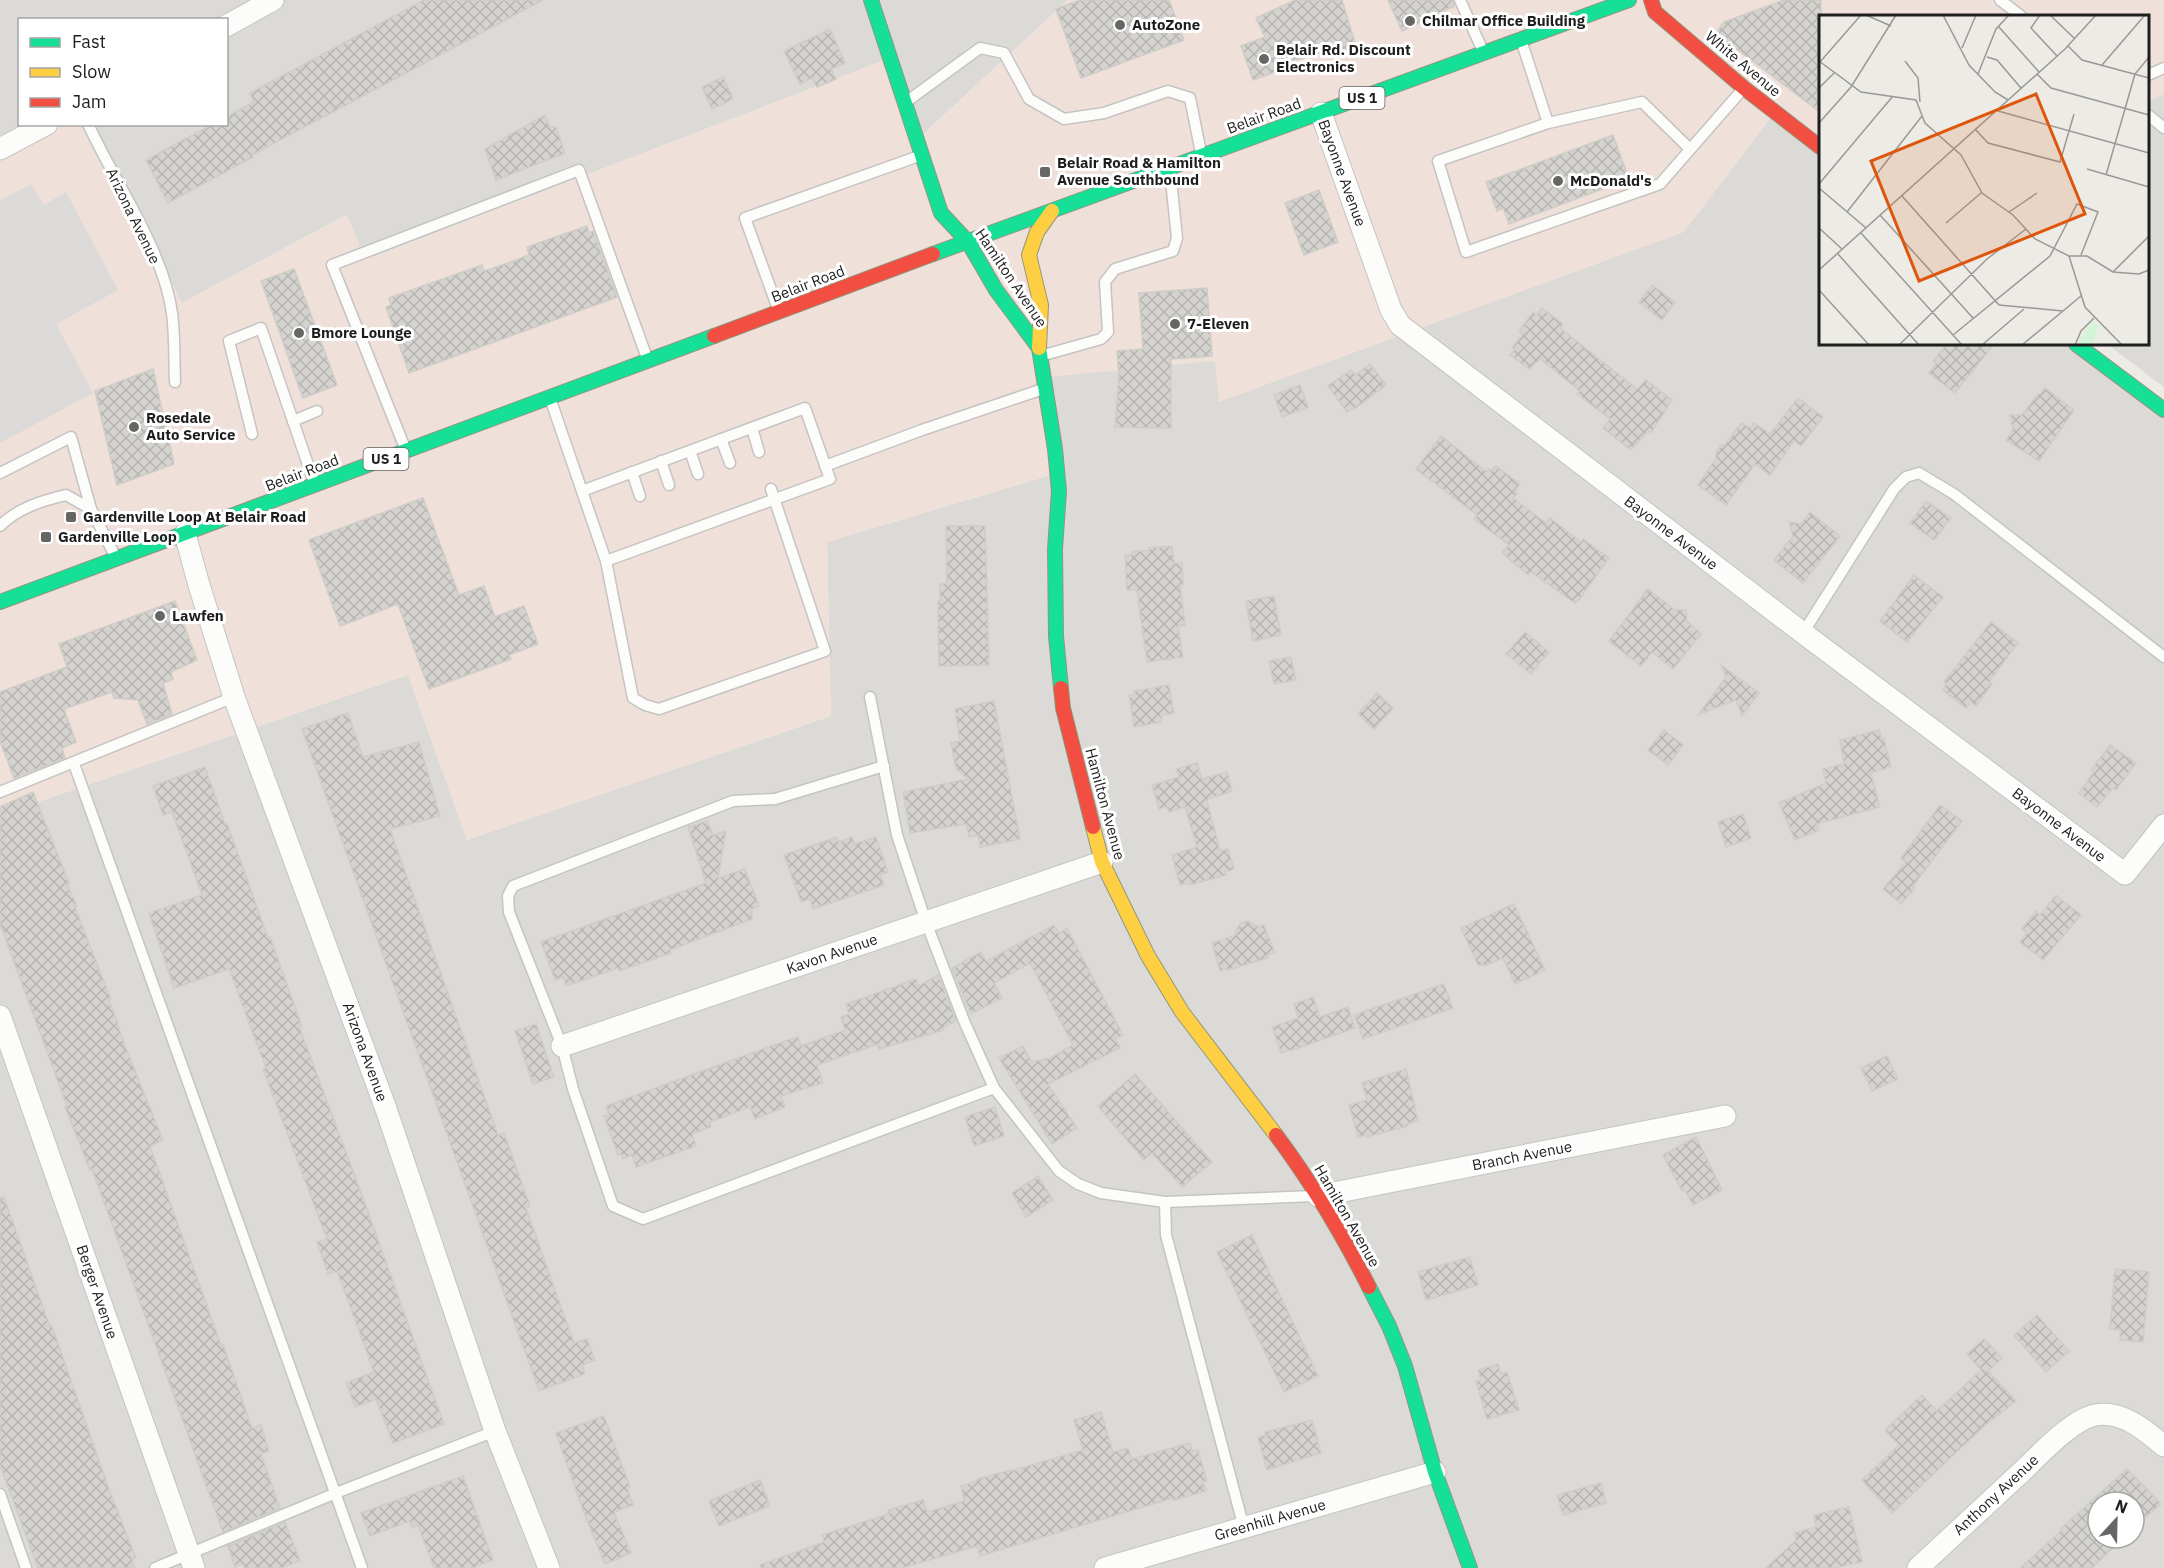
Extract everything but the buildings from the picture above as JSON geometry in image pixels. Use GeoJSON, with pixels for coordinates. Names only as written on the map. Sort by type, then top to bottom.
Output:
{"type":"FeatureCollection","features":[{"type":"Feature","properties":{"kind":"street"},"geometry":{"type":"LineString","coordinates":[[228,25],[273,0]]}},
{"type":"Feature","properties":{"kind":"street","name":"Hamilton Avenue"},"geometry":{"type":"LineString","coordinates":[[872,0],[941,213],[968,242],[996,291],[1040,352],[1055,449],[1059,492],[1056,549],[1056,636],[1062,708],[1102,862],[1148,956],[1182,1012],[1303,1171],[1350,1249],[1389,1326],[1405,1366],[1435,1473],[1470,1568]]}},
{"type":"Feature","properties":{"kind":"street","name":"Belair Road"},"geometry":{"type":"LineString","coordinates":[[0,602],[968,242],[1629,0]]}},
{"type":"Feature","properties":{"kind":"street","name":"White Avenue"},"geometry":{"type":"LineString","coordinates":[[1651,0],[1655,12],[1744,88],[1819,145]]}},
{"type":"Feature","properties":{"kind":"street","name":"Bayonne Avenue"},"geometry":{"type":"LineString","coordinates":[[1321,113],[1391,309],[1400,325],[1803,633],[2125,874],[2164,825]]}},
{"type":"Feature","properties":{"kind":"street"},"geometry":{"type":"LineString","coordinates":[[0,149],[43,126]]}},
{"type":"Feature","properties":{"kind":"street"},"geometry":{"type":"LineString","coordinates":[[1040,352],[1041,305],[1029,255],[1037,232],[1052,211]]}},
{"type":"Feature","properties":{"kind":"street"},"geometry":{"type":"LineString","coordinates":[[2077,345],[2164,410]]}},
{"type":"Feature","properties":{"kind":"street","name":"Arizona Avenue"},"geometry":{"type":"LineString","coordinates":[[185,534],[234,697],[386,1109],[495,1431],[549,1568]]}},
{"type":"Feature","properties":{"kind":"street","name":"Kavon Avenue"},"geometry":{"type":"LineString","coordinates":[[562,1046],[1102,862]]}},
{"type":"Feature","properties":{"kind":"street","name":"Berger Avenue"},"geometry":{"type":"LineString","coordinates":[[0,1016],[192,1561]]}},
{"type":"Feature","properties":{"kind":"street","name":"Branch Avenue"},"geometry":{"type":"LineString","coordinates":[[1318,1196],[1725,1116]]}},
{"type":"Feature","properties":{"kind":"street","name":"Anthony Avenue"},"geometry":{"type":"LineString","coordinates":[[1918,1568],[2075,1424],[2096,1415],[2127,1419],[2164,1446]]}},
{"type":"Feature","properties":{"kind":"street","name":"Greenhill Avenue"},"geometry":{"type":"LineString","coordinates":[[1105,1568],[1435,1473]]}},
{"type":"Feature","properties":{"kind":"lane"},"geometry":{"type":"LineString","coordinates":[[1460,0],[1484,53]]}},
{"type":"Feature","properties":{"kind":"lane"},"geometry":{"type":"LineString","coordinates":[[2000,0],[2020,15]]}},
{"type":"Feature","properties":{"kind":"lane"},"geometry":{"type":"LineString","coordinates":[[1521,39],[1548,123]]}},
{"type":"Feature","properties":{"kind":"lane"},"geometry":{"type":"LineString","coordinates":[[906,102],[981,48],[1004,53],[1029,99],[1064,119],[1104,113],[1168,91],[1190,98],[1202,156]]}},
{"type":"Feature","properties":{"kind":"lane"},"geometry":{"type":"LineString","coordinates":[[2149,75],[2164,68]]}},
{"type":"Feature","properties":{"kind":"lane"},"geometry":{"type":"LineString","coordinates":[[1690,149],[1641,102],[1548,123],[1438,161],[1466,252],[1660,184],[1744,88]]}},
{"type":"Feature","properties":{"kind":"lane"},"geometry":{"type":"LineString","coordinates":[[2149,116],[2164,128]]}},
{"type":"Feature","properties":{"kind":"lane","name":"Arizona Avenue"},"geometry":{"type":"LineString","coordinates":[[89,126],[158,262],[172,312],[175,382]]}},
{"type":"Feature","properties":{"kind":"lane"},"geometry":{"type":"LineString","coordinates":[[779,312],[745,218],[924,155]]}},
{"type":"Feature","properties":{"kind":"lane"},"geometry":{"type":"LineString","coordinates":[[1040,352],[1101,339],[1108,332],[1105,282],[1115,269],[1173,251],[1177,238],[1169,168]]}},
{"type":"Feature","properties":{"kind":"lane"},"geometry":{"type":"LineString","coordinates":[[406,451],[332,265],[579,170],[648,361]]}},
{"type":"Feature","properties":{"kind":"lane"},"geometry":{"type":"LineString","coordinates":[[252,434],[229,341],[261,328],[315,485]]}},
{"type":"Feature","properties":{"kind":"lane"},"geometry":{"type":"LineString","coordinates":[[825,466],[922,429],[1046,388]]}},
{"type":"Feature","properties":{"kind":"lane"},"geometry":{"type":"LineString","coordinates":[[550,398],[606,561],[633,698],[645,705],[659,709],[825,651],[773,494]]}},
{"type":"Feature","properties":{"kind":"lane"},"geometry":{"type":"LineString","coordinates":[[582,491],[805,408],[830,479],[744,504],[654,537],[606,561]]}},
{"type":"Feature","properties":{"kind":"lane"},"geometry":{"type":"LineString","coordinates":[[293,421],[317,411]]}},
{"type":"Feature","properties":{"kind":"lane"},"geometry":{"type":"LineString","coordinates":[[752,428],[759,452]]}},
{"type":"Feature","properties":{"kind":"lane"},"geometry":{"type":"LineString","coordinates":[[0,473],[71,437],[91,509],[117,559]]}},
{"type":"Feature","properties":{"kind":"lane"},"geometry":{"type":"LineString","coordinates":[[721,439],[730,463]]}},
{"type":"Feature","properties":{"kind":"lane"},"geometry":{"type":"LineString","coordinates":[[690,451],[698,474]]}},
{"type":"Feature","properties":{"kind":"lane"},"geometry":{"type":"LineString","coordinates":[[661,461],[669,485]]}},
{"type":"Feature","properties":{"kind":"lane"},"geometry":{"type":"LineString","coordinates":[[632,472],[640,496]]}},
{"type":"Feature","properties":{"kind":"lane"},"geometry":{"type":"LineString","coordinates":[[1803,633],[1894,489],[1906,477],[1919,473],[1954,494],[2164,657]]}},
{"type":"Feature","properties":{"kind":"lane"},"geometry":{"type":"LineString","coordinates":[[0,526],[12,514],[41,501],[66,495],[91,509]]}},
{"type":"Feature","properties":{"kind":"lane"},"geometry":{"type":"LineString","coordinates":[[0,792],[74,764],[234,697]]}},
{"type":"Feature","properties":{"kind":"lane"},"geometry":{"type":"LineString","coordinates":[[870,697],[897,835],[926,922],[964,1021],[994,1088],[1059,1171],[1078,1184],[1101,1193],[1165,1202],[1318,1196]]}},
{"type":"Feature","properties":{"kind":"lane"},"geometry":{"type":"LineString","coordinates":[[74,764],[362,1568]]}},
{"type":"Feature","properties":{"kind":"lane"},"geometry":{"type":"LineString","coordinates":[[884,766],[775,799],[733,801],[513,886],[508,896],[509,912],[562,1046],[573,1089],[613,1206],[643,1219],[994,1088]]}},
{"type":"Feature","properties":{"kind":"lane"},"geometry":{"type":"LineString","coordinates":[[1165,1202],[1166,1235],[1171,1256],[1244,1528]]}},
{"type":"Feature","properties":{"kind":"lane"},"geometry":{"type":"LineString","coordinates":[[155,1568],[192,1561],[336,1493],[495,1431]]}},
{"type":"Feature","properties":{"kind":"lane"},"geometry":{"type":"LineString","coordinates":[[0,1494],[26,1568]]}},
{"type":"Feature","properties":{"kind":"shaded area"},"geometry":{"type":"Polygon","coordinates":[[[0,0],[1068,0],[919,138],[895,56],[365,260],[346,215],[182,303],[93,126],[228,126],[228,18],[18,18],[18,126],[42,126],[0,149],[0,0]]]}},
{"type":"Feature","properties":{"kind":"shaded area"},"geometry":{"type":"Polygon","coordinates":[[[1068,0],[2164,0],[2164,94],[2149,101],[2149,15],[1819,15],[1819,146],[1775,112],[1684,232],[1219,402],[1215,361],[1046,377],[1054,474],[827,542],[831,716],[467,840],[408,675],[0,815],[0,149],[42,126],[93,126],[182,303],[347,215],[366,260],[895,56],[920,138],[1068,0]]]}},
{"type":"Feature","properties":{"kind":"shaded area"},"geometry":{"type":"Polygon","coordinates":[[[2164,94],[2164,387],[2108,345],[2149,345],[2149,101],[2164,94]]]}},
{"type":"Feature","properties":{"kind":"shaded area"},"geometry":{"type":"Polygon","coordinates":[[[1775,112],[1819,146],[1819,345],[2077,345],[2164,410],[2164,1568],[0,1568],[0,815],[408,675],[467,840],[831,716],[827,542],[1054,474],[1046,377],[1216,360],[1220,402],[1775,112]]]}},
{"type":"Feature","properties":{"kind":"shaded area"},"geometry":{"type":"Polygon","coordinates":[[[31,184],[44,205],[66,192],[118,290],[56,324],[93,393],[0,443],[0,200],[31,184]]]}},
{"type":"Feature","properties":{"kind":"traffic: fast"},"geometry":{"type":"LineString","coordinates":[[871,0],[941,213],[968,242],[996,290],[1039,348],[1055,449],[1059,491],[1055,549],[1056,636],[1061,688]]}},
{"type":"Feature","properties":{"kind":"traffic: fast"},"geometry":{"type":"LineString","coordinates":[[933,254],[1629,0]]}},
{"type":"Feature","properties":{"kind":"traffic: fast"},"geometry":{"type":"LineString","coordinates":[[0,602],[714,336]]}},
{"type":"Feature","properties":{"kind":"traffic: fast"},"geometry":{"type":"LineString","coordinates":[[2077,345],[2164,410]]}},
{"type":"Feature","properties":{"kind":"traffic: fast"},"geometry":{"type":"LineString","coordinates":[[1369,1287],[1389,1326],[1405,1366],[1435,1472],[1470,1568]]}},
{"type":"Feature","properties":{"kind":"traffic: slow"},"geometry":{"type":"LineString","coordinates":[[1039,348],[1041,305],[1029,255],[1037,232],[1052,211]]}},
{"type":"Feature","properties":{"kind":"traffic: slow"},"geometry":{"type":"LineString","coordinates":[[1093,827],[1102,862],[1148,956],[1182,1012],[1276,1135]]}},
{"type":"Feature","properties":{"kind":"traffic: jam"},"geometry":{"type":"LineString","coordinates":[[1651,0],[1655,12],[1744,88],[1819,146]]}},
{"type":"Feature","properties":{"kind":"traffic: jam"},"geometry":{"type":"LineString","coordinates":[[714,336],[933,254]]}},
{"type":"Feature","properties":{"kind":"traffic: jam"},"geometry":{"type":"LineString","coordinates":[[1061,688],[1063,708],[1093,827]]}},
{"type":"Feature","properties":{"kind":"traffic: jam"},"geometry":{"type":"LineString","coordinates":[[1276,1135],[1326,1209],[1369,1287]]}},
{"type":"Feature","properties":{"kind":"place","name":"Chilmar Office Building"},"geometry":{"type":"Point","coordinates":[1410,21]}},
{"type":"Feature","properties":{"kind":"place","name":"AutoZone"},"geometry":{"type":"Point","coordinates":[1120,25]}},
{"type":"Feature","properties":{"kind":"place","name":"Belair Rd. Discount Electronics"},"geometry":{"type":"Point","coordinates":[1264,59]}},
{"type":"Feature","properties":{"kind":"place","name":"Belair Road & Hamilton Avenue Southbound"},"geometry":{"type":"Point","coordinates":[1045,172]}},
{"type":"Feature","properties":{"kind":"place","name":"McDonald's"},"geometry":{"type":"Point","coordinates":[1558,181]}},
{"type":"Feature","properties":{"kind":"place","name":"7-Eleven"},"geometry":{"type":"Point","coordinates":[1175,324]}},
{"type":"Feature","properties":{"kind":"place","name":"Bmore Lounge"},"geometry":{"type":"Point","coordinates":[299,333]}},
{"type":"Feature","properties":{"kind":"place","name":"Rosedale Auto Service"},"geometry":{"type":"Point","coordinates":[134,427]}},
{"type":"Feature","properties":{"kind":"place","name":"Gardenville Loop At Belair Road"},"geometry":{"type":"Point","coordinates":[71,517]}},
{"type":"Feature","properties":{"kind":"place","name":"Gardenville Loop"},"geometry":{"type":"Point","coordinates":[46,537]}},
{"type":"Feature","properties":{"kind":"place","name":"Lawfen"},"geometry":{"type":"Point","coordinates":[160,616]}}]}
